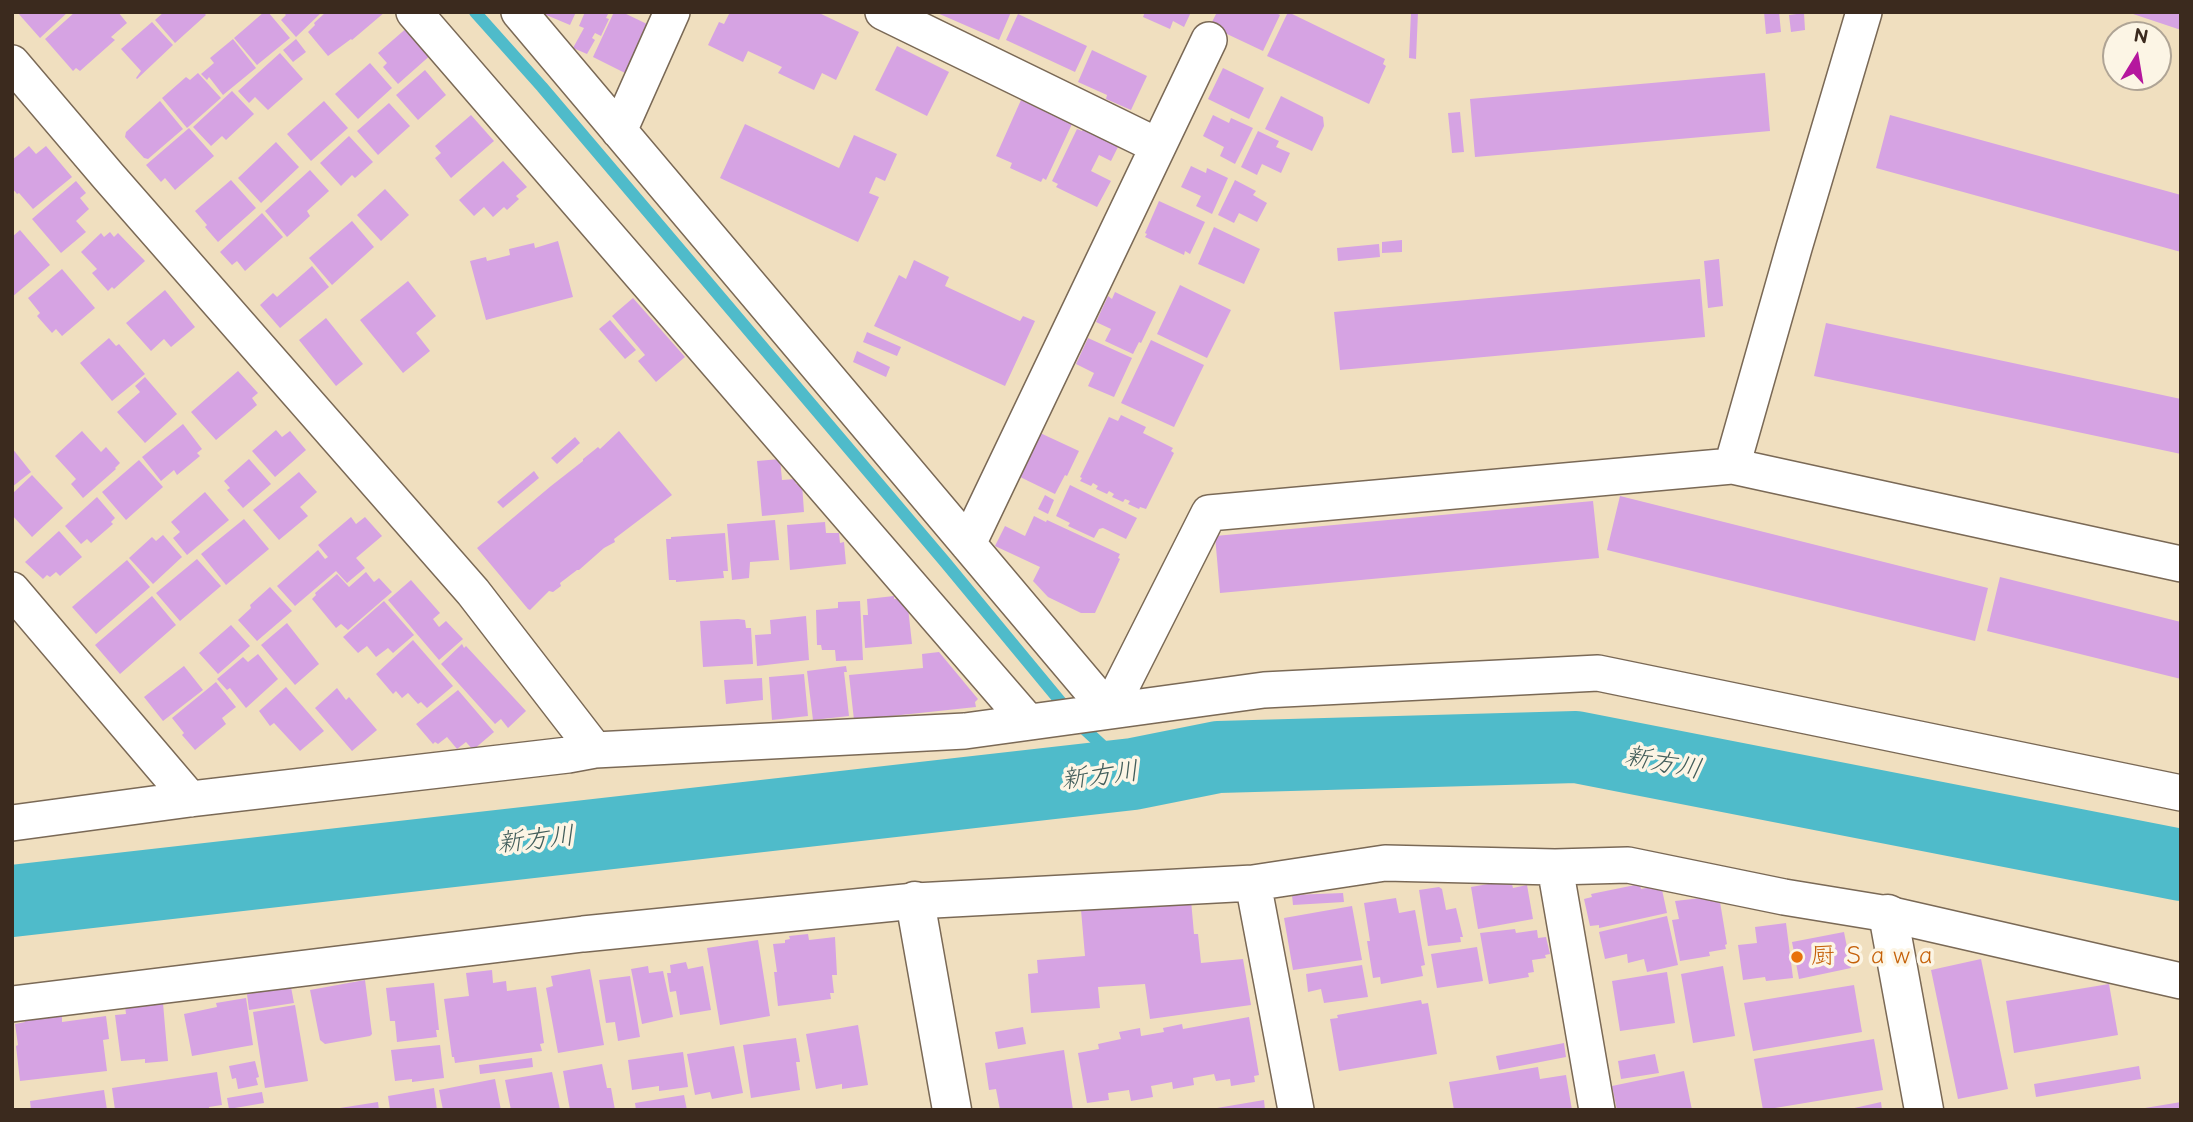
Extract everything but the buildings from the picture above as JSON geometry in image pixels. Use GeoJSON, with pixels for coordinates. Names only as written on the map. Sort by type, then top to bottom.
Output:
{"type":"FeatureCollection","features":[{"type":"Feature","properties":{"kind":"street"},"geometry":{"type":"LineString","coordinates":[[414,12],[1028,722]]}},
{"type":"Feature","properties":{"kind":"street"},"geometry":{"type":"LineString","coordinates":[[519,12],[1109,711]]}},
{"type":"Feature","properties":{"kind":"street"},"geometry":{"type":"LineString","coordinates":[[619,131],[672,12]]}},
{"type":"Feature","properties":{"kind":"street"},"geometry":{"type":"LineString","coordinates":[[883,12],[1158,146]]}},
{"type":"Feature","properties":{"kind":"street"},"geometry":{"type":"LineString","coordinates":[[1732,466],[1801,221],[1864,12]]}},
{"type":"Feature","properties":{"kind":"street"},"geometry":{"type":"LineString","coordinates":[[968,544],[1209,40]]}},
{"type":"Feature","properties":{"kind":"street"},"geometry":{"type":"LineString","coordinates":[[12,63],[473,592],[595,750]]}},
{"type":"Feature","properties":{"kind":"street"},"geometry":{"type":"LineString","coordinates":[[1109,711],[1209,513],[1732,466],[2181,564]]}},
{"type":"Feature","properties":{"kind":"street"},"geometry":{"type":"LineString","coordinates":[[12,590],[190,799]]}},
{"type":"Feature","properties":{"kind":"street"},"geometry":{"type":"LineString","coordinates":[[12,823],[595,750],[965,731],[1264,690],[1598,673],[2181,793]]}},
{"type":"Feature","properties":{"kind":"street"},"geometry":{"type":"LineString","coordinates":[[12,1004],[583,934],[915,901],[1253,883],[1385,863],[1555,867],[1628,864],[1784,897],[1888,914],[2181,981]]}},
{"type":"Feature","properties":{"kind":"street"},"geometry":{"type":"LineString","coordinates":[[1555,867],[1597,1110]]}},
{"type":"Feature","properties":{"kind":"street"},"geometry":{"type":"LineString","coordinates":[[1253,883],[1296,1110]]}},
{"type":"Feature","properties":{"kind":"street"},"geometry":{"type":"LineString","coordinates":[[915,901],[952,1110]]}},
{"type":"Feature","properties":{"kind":"street"},"geometry":{"type":"LineString","coordinates":[[1888,914],[1924,1110]]}},
{"type":"Feature","properties":{"kind":"waterway"},"geometry":{"type":"LineString","coordinates":[[475,12],[542,87],[945,562],[1079,724],[1133,774]]}},
{"type":"Feature","properties":{"kind":"waterway","name":"新方川"},"geometry":{"type":"LineString","coordinates":[[12,901],[1133,774],[1218,757],[1576,747],[2181,865]]}},
{"type":"Feature","properties":{"kind":"place","name":"厨 Ｓａｗａ"},"geometry":{"type":"Point","coordinates":[1797,957]}}]}
